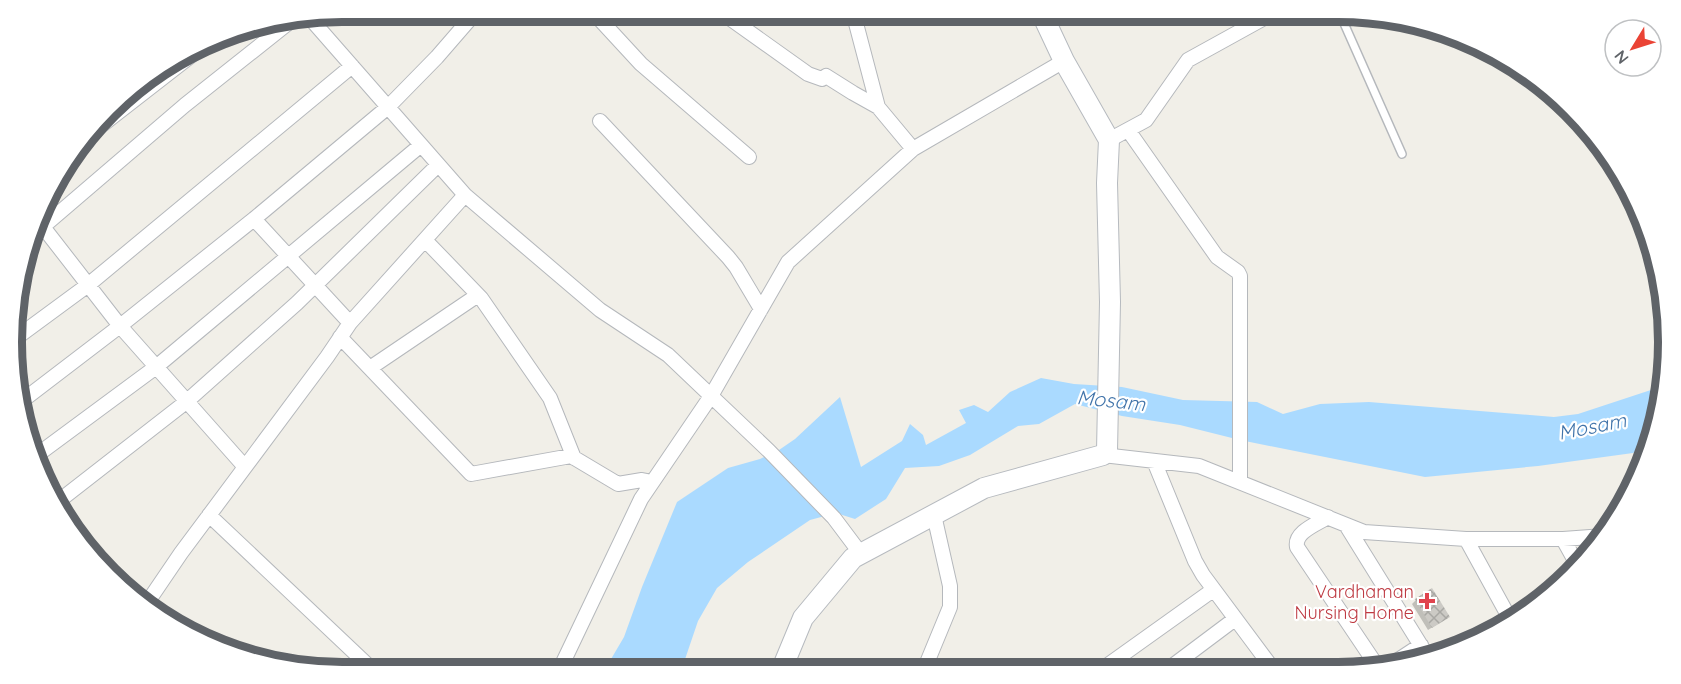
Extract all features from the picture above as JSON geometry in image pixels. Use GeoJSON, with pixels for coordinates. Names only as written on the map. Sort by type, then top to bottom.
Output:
{"type":"FeatureCollection","features":[{"type":"Feature","properties":{"kind":"street"},"geometry":{"type":"LineString","coordinates":[[28,397],[254,219],[387,107],[437,57],[467,22]]}},
{"type":"Feature","properties":{"kind":"street"},"geometry":{"type":"LineString","coordinates":[[602,22],[641,64],[749,157]]}},
{"type":"Feature","properties":{"kind":"street"},"geometry":{"type":"LineString","coordinates":[[735,22],[808,74],[822,79],[826,76],[878,107],[913,149]]}},
{"type":"Feature","properties":{"kind":"street"},"geometry":{"type":"LineString","coordinates":[[856,22],[878,107]]}},
{"type":"Feature","properties":{"kind":"street"},"geometry":{"type":"LineString","coordinates":[[1046,22],[1064,61],[1109,140],[1107,183],[1110,302],[1105,453]]}},
{"type":"Feature","properties":{"kind":"street"},"geometry":{"type":"LineString","coordinates":[[1109,140],[1146,120],[1188,60],[1257,22]]}},
{"type":"Feature","properties":{"kind":"street"},"geometry":{"type":"LineString","coordinates":[[315,24],[465,195],[600,310],[668,355],[769,451],[834,518],[861,554]]}},
{"type":"Feature","properties":{"kind":"street"},"geometry":{"type":"LineString","coordinates":[[46,222],[185,105],[281,29]]}},
{"type":"Feature","properties":{"kind":"street"},"geometry":{"type":"LineString","coordinates":[[563,662],[642,499],[711,396],[788,262],[913,149],[1064,61]]}},
{"type":"Feature","properties":{"kind":"street"},"geometry":{"type":"LineString","coordinates":[[22,333],[88,285],[352,66]]}},
{"type":"Feature","properties":{"kind":"street"},"geometry":{"type":"LineString","coordinates":[[128,105],[169,73]]}},
{"type":"Feature","properties":{"kind":"street"},"geometry":{"type":"LineString","coordinates":[[600,121],[728,257],[761,309]]}},
{"type":"Feature","properties":{"kind":"street"},"geometry":{"type":"LineString","coordinates":[[1128,130],[1217,257],[1238,272],[1240,279],[1240,482]]}},
{"type":"Feature","properties":{"kind":"street"},"geometry":{"type":"LineString","coordinates":[[42,451],[156,367],[421,145]]}},
{"type":"Feature","properties":{"kind":"street"},"geometry":{"type":"LineString","coordinates":[[63,498],[186,402],[314,286],[438,165]]}},
{"type":"Feature","properties":{"kind":"street"},"geometry":{"type":"LineString","coordinates":[[151,597],[350,323],[465,195]]}},
{"type":"Feature","properties":{"kind":"street"},"geometry":{"type":"LineString","coordinates":[[254,219],[350,323]]}},
{"type":"Feature","properties":{"kind":"street"},"geometry":{"type":"LineString","coordinates":[[43,230],[120,326],[245,467]]}},
{"type":"Feature","properties":{"kind":"street"},"geometry":{"type":"LineString","coordinates":[[425,240],[478,295],[553,404],[574,458]]}},
{"type":"Feature","properties":{"kind":"street"},"geometry":{"type":"LineString","coordinates":[[370,368],[478,295]]}},
{"type":"Feature","properties":{"kind":"street"},"geometry":{"type":"LineString","coordinates":[[340,337],[471,474],[571,456],[618,484],[642,480],[652,482]]}},
{"type":"Feature","properties":{"kind":"street"},"geometry":{"type":"LineString","coordinates":[[785,662],[803,618],[853,558],[984,488],[1105,453],[1199,466],[1364,532],[1466,539],[1591,537]]}},
{"type":"Feature","properties":{"kind":"street"},"geometry":{"type":"LineString","coordinates":[[1154,460],[1195,561],[1213,590],[1268,662]]}},
{"type":"Feature","properties":{"kind":"street"},"geometry":{"type":"LineString","coordinates":[[209,515],[364,662]]}},
{"type":"Feature","properties":{"kind":"street"},"geometry":{"type":"LineString","coordinates":[[927,662],[950,607],[950,586],[934,515]]}},
{"type":"Feature","properties":{"kind":"street"},"geometry":{"type":"LineString","coordinates":[[1328,518],[1302,534],[1296,542],[1373,660]]}},
{"type":"Feature","properties":{"kind":"street"},"geometry":{"type":"LineString","coordinates":[[1346,525],[1425,650]]}},
{"type":"Feature","properties":{"kind":"street"},"geometry":{"type":"LineString","coordinates":[[1466,539],[1507,614]]}},
{"type":"Feature","properties":{"kind":"street"},"geometry":{"type":"LineString","coordinates":[[1563,539],[1574,559]]}},
{"type":"Feature","properties":{"kind":"street"},"geometry":{"type":"LineString","coordinates":[[1112,662],[1213,590]]}},
{"type":"Feature","properties":{"kind":"street"},"geometry":{"type":"LineString","coordinates":[[1178,662],[1235,619]]}},
{"type":"Feature","properties":{"kind":"lane"},"geometry":{"type":"LineString","coordinates":[[1344,22],[1402,154]]}},
{"type":"Feature","properties":{"kind":"water","name":"Mosam"},"geometry":{"type":"Polygon","coordinates":[[[1041,378],[1074,384],[1122,387],[1183,400],[1257,402],[1283,414],[1320,404],[1369,402],[1554,417],[1578,414],[1655,389],[1642,445],[1633,453],[1538,466],[1425,477],[1240,440],[1180,425],[1122,416],[1075,404],[1039,424],[1018,426],[970,455],[939,466],[905,468],[886,499],[855,519],[836,513],[810,520],[748,562],[717,588],[698,621],[684,662],[609,662],[624,637],[677,502],[728,468],[760,459],[779,450],[795,439],[840,397],[861,467],[902,441],[910,424],[923,435],[926,445],[966,423],[959,410],[974,405],[988,412],[1010,392],[1041,378]]]}},
{"type":"Feature","properties":{"kind":"building"},"geometry":{"type":"Polygon","coordinates":[[[1432,588],[1450,617],[1432,628],[1415,599],[1432,588]]]}},
{"type":"Feature","properties":{"kind":"place","name":"Vardhaman Nursing Home"},"geometry":{"type":"Point","coordinates":[1427,601]}}]}
